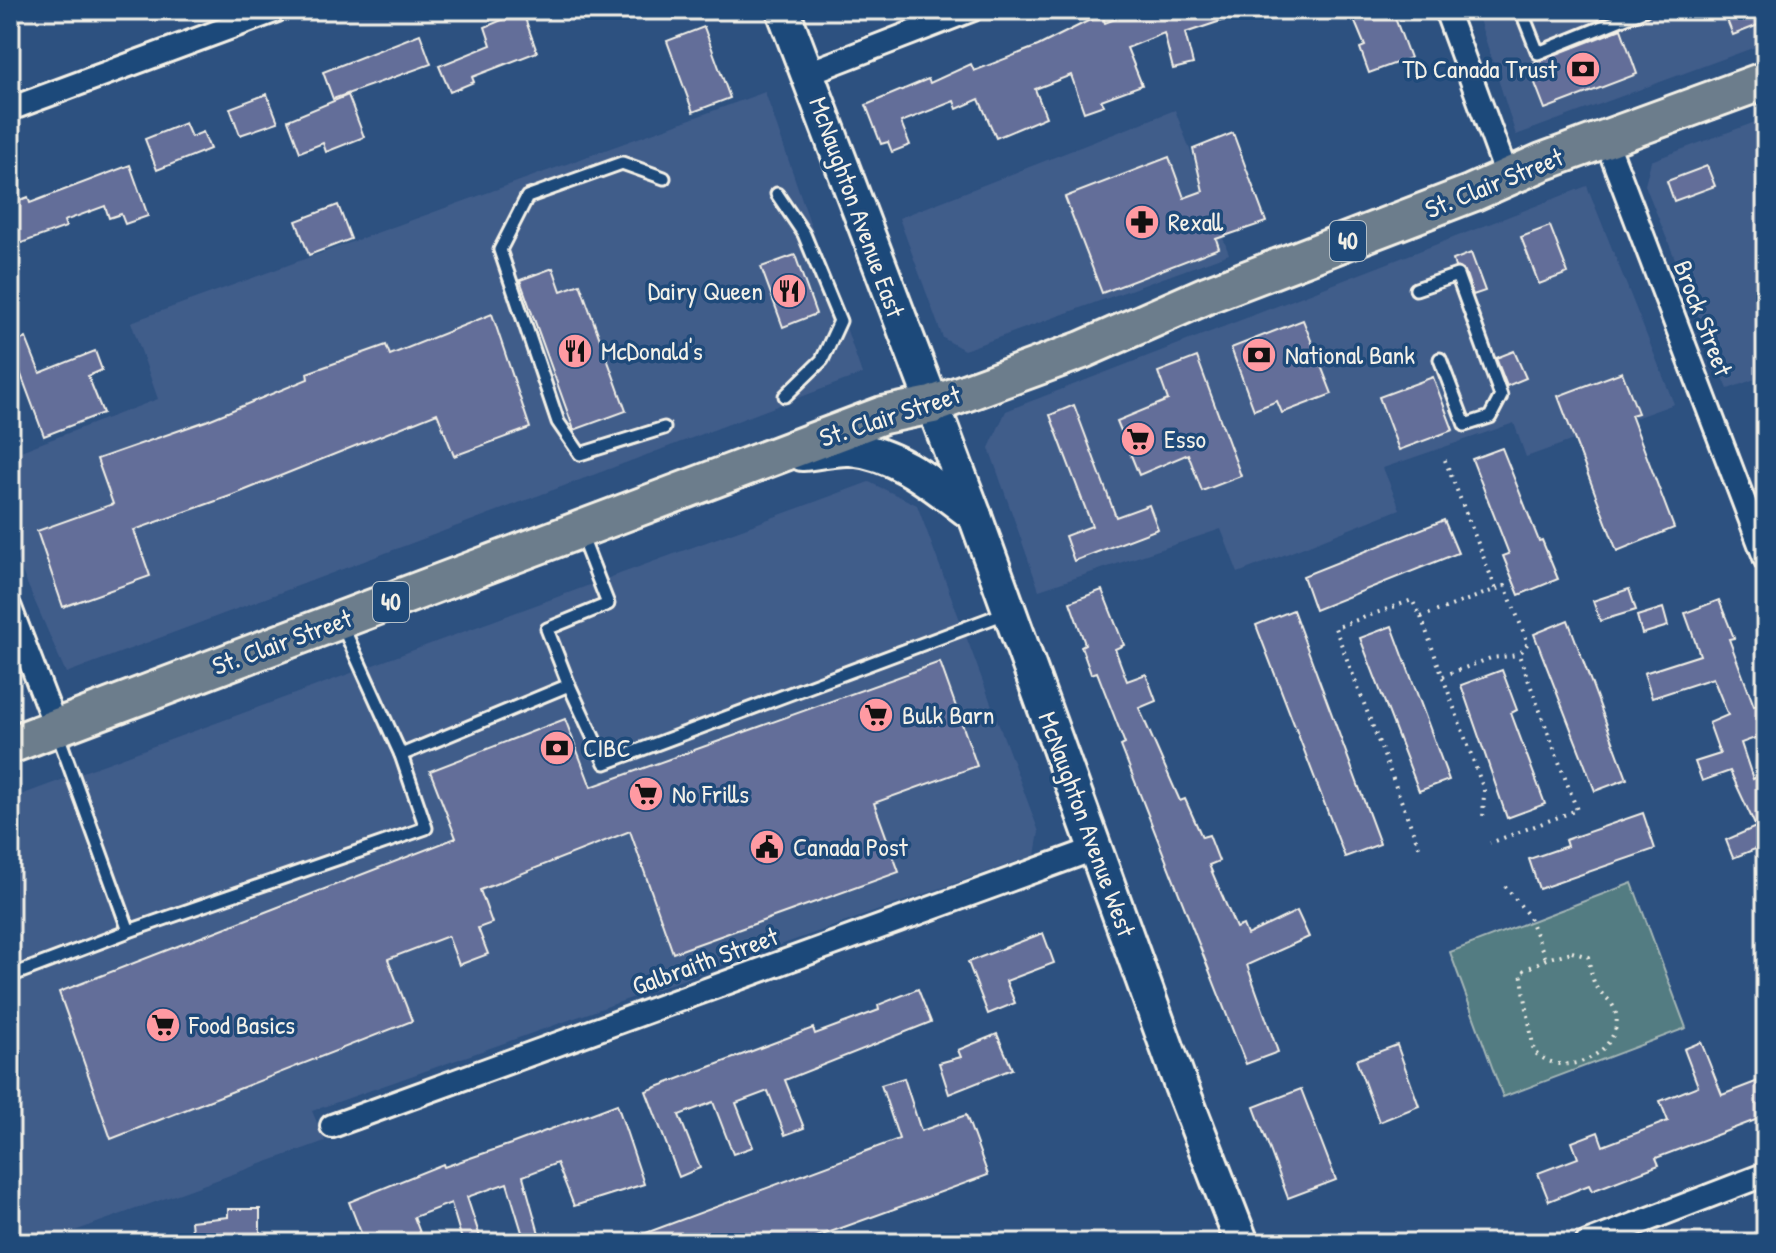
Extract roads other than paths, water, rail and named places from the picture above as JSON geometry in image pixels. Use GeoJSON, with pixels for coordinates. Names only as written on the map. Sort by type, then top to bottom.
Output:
{"type":"FeatureCollection","features":[{"type":"Feature","properties":{"kind":"main road","name":"McNaughton Avenue East"},"geometry":{"type":"LineString","coordinates":[[783,10],[932,405]]}},
{"type":"Feature","properties":{"kind":"main road","name":"St. Clair Street"},"geometry":{"type":"LineString","coordinates":[[10,745],[883,415],[932,405],[1082,350],[1209,294],[1472,193],[1507,176],[1766,80]]}},
{"type":"Feature","properties":{"kind":"main road","name":"McNaughton Avenue West"},"geometry":{"type":"LineString","coordinates":[[932,405],[1242,1243]]}},
{"type":"Feature","properties":{"kind":"main road"},"geometry":{"type":"LineString","coordinates":[[773,458],[849,449],[885,456],[922,477],[975,516]]}},
{"type":"Feature","properties":{"kind":"street"},"geometry":{"type":"LineString","coordinates":[[10,109],[277,10]]}},
{"type":"Feature","properties":{"kind":"street"},"geometry":{"type":"LineString","coordinates":[[808,73],[971,10]]}},
{"type":"Feature","properties":{"kind":"street"},"geometry":{"type":"LineString","coordinates":[[1446,10],[1507,176]]}},
{"type":"Feature","properties":{"kind":"street","name":"Brock Street"},"geometry":{"type":"LineString","coordinates":[[1606,140],[1766,560]]}},
{"type":"Feature","properties":{"kind":"street"},"geometry":{"type":"LineString","coordinates":[[10,608],[56,728]]}},
{"type":"Feature","properties":{"kind":"street","name":"Galbraith Street"},"geometry":{"type":"LineString","coordinates":[[332,1126],[1097,848]]}},
{"type":"Feature","properties":{"kind":"street"},"geometry":{"type":"LineString","coordinates":[[1587,1243],[1766,1174]]}},
{"type":"Feature","properties":{"kind":"lane"},"geometry":{"type":"LineString","coordinates":[[1521,10],[1538,53],[1644,10]]}},
{"type":"Feature","properties":{"kind":"lane"},"geometry":{"type":"LineString","coordinates":[[664,178],[622,163],[527,197],[500,250],[558,422],[580,454],[664,428]]}},
{"type":"Feature","properties":{"kind":"lane"},"geometry":{"type":"LineString","coordinates":[[777,194],[804,234],[840,321],[822,360],[785,396]]}},
{"type":"Feature","properties":{"kind":"lane"},"geometry":{"type":"LineString","coordinates":[[1416,289],[1457,275],[1501,396],[1490,417],[1465,425],[1440,359]]}},
{"type":"Feature","properties":{"kind":"lane"},"geometry":{"type":"LineString","coordinates":[[580,532],[608,604],[547,629],[605,763],[1010,611]]}},
{"type":"Feature","properties":{"kind":"lane"},"geometry":{"type":"LineString","coordinates":[[10,976],[129,931],[426,828],[401,755],[340,620]]}},
{"type":"Feature","properties":{"kind":"lane"},"geometry":{"type":"LineString","coordinates":[[401,755],[569,685]]}},
{"type":"Feature","properties":{"kind":"lane"},"geometry":{"type":"LineString","coordinates":[[56,728],[129,931]]}},
{"type":"Feature","properties":{"kind":"place","name":"TD Canada Trust"},"geometry":{"type":"Point","coordinates":[1583,69]}},
{"type":"Feature","properties":{"kind":"place","name":"Rexall"},"geometry":{"type":"Point","coordinates":[1142,222]}},
{"type":"Feature","properties":{"kind":"place","name":"Dairy Queen"},"geometry":{"type":"Point","coordinates":[789,291]}},
{"type":"Feature","properties":{"kind":"place","name":"McDonald's"},"geometry":{"type":"Point","coordinates":[575,351]}},
{"type":"Feature","properties":{"kind":"place","name":"National Bank"},"geometry":{"type":"Point","coordinates":[1259,355]}},
{"type":"Feature","properties":{"kind":"place","name":"Esso"},"geometry":{"type":"Point","coordinates":[1138,439]}},
{"type":"Feature","properties":{"kind":"place","name":"Bulk Barn"},"geometry":{"type":"Point","coordinates":[876,715]}},
{"type":"Feature","properties":{"kind":"place","name":"CIBC"},"geometry":{"type":"Point","coordinates":[557,748]}},
{"type":"Feature","properties":{"kind":"place","name":"No Frills"},"geometry":{"type":"Point","coordinates":[646,794]}},
{"type":"Feature","properties":{"kind":"place","name":"Canada Post"},"geometry":{"type":"Point","coordinates":[767,847]}},
{"type":"Feature","properties":{"kind":"place","name":"Food Basics"},"geometry":{"type":"Point","coordinates":[163,1025]}}]}
